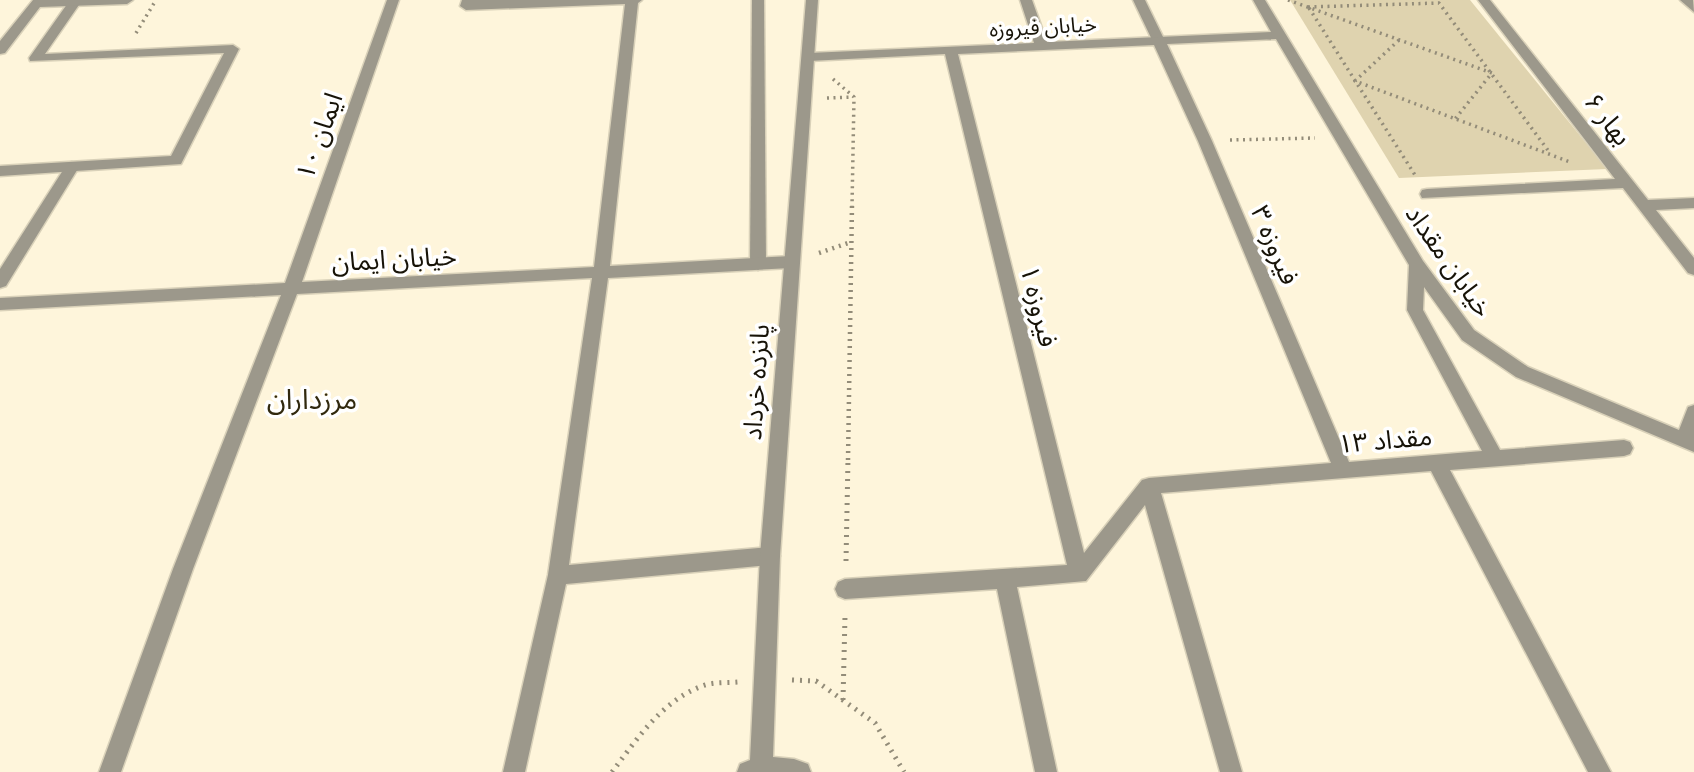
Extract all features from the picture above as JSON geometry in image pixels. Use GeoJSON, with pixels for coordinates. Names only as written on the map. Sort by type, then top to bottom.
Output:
{"type":"FeatureCollection","features":[{"type":"Feature","properties":{"kind":"street"},"geometry":{"type":"LineString","coordinates":[[0,50],[37,2],[127,0]]}},
{"type":"Feature","properties":{"kind":"street","name":"ایمان ۱۰"},"geometry":{"type":"LineString","coordinates":[[110,772],[183,569],[291,289],[393,0]]}},
{"type":"Feature","properties":{"kind":"street"},"geometry":{"type":"LineString","coordinates":[[467,3],[634,0],[601,273],[558,575],[514,772]]}},
{"type":"Feature","properties":{"kind":"street"},"geometry":{"type":"LineString","coordinates":[[758,0],[758,264]]}},
{"type":"Feature","properties":{"kind":"street","name":"پانزده خرداد"},"geometry":{"type":"LineString","coordinates":[[754,770],[812,0]]}},
{"type":"Feature","properties":{"kind":"street"},"geometry":{"type":"LineString","coordinates":[[1026,0],[1042,46]]}},
{"type":"Feature","properties":{"kind":"street","name":"فیروزه ۳"},"geometry":{"type":"LineString","coordinates":[[1139,0],[1205,141],[1343,469]]}},
{"type":"Feature","properties":{"kind":"street","name":"خیابان مقداد"},"geometry":{"type":"LineString","coordinates":[[1259,0],[1417,265],[1468,335],[1522,372],[1690,442]]}},
{"type":"Feature","properties":{"kind":"street","name":"بهار ۶"},"geometry":{"type":"LineString","coordinates":[[1484,0],[1694,269]]}},
{"type":"Feature","properties":{"kind":"street"},"geometry":{"type":"LineString","coordinates":[[1686,0],[1694,8]]}},
{"type":"Feature","properties":{"kind":"street"},"geometry":{"type":"LineString","coordinates":[[0,171],[176,161],[233,48],[35,58],[76,1]]}},
{"type":"Feature","properties":{"kind":"street","name":"خیابان فیروزه"},"geometry":{"type":"LineString","coordinates":[[809,57],[1279,34]]}},
{"type":"Feature","properties":{"kind":"street","name":"فیروزه ۱"},"geometry":{"type":"LineString","coordinates":[[951,51],[1079,574]]}},
{"type":"Feature","properties":{"kind":"street"},"geometry":{"type":"LineString","coordinates":[[0,282],[72,167]]}},
{"type":"Feature","properties":{"kind":"street"},"geometry":{"type":"LineString","coordinates":[[1427,194],[1627,184]]}},
{"type":"Feature","properties":{"kind":"street"},"geometry":{"type":"LineString","coordinates":[[1645,205],[1694,203]]}},
{"type":"Feature","properties":{"kind":"street","name":"خیابان ایمان"},"geometry":{"type":"LineString","coordinates":[[0,303],[791,262]]}},
{"type":"Feature","properties":{"kind":"street"},"geometry":{"type":"LineString","coordinates":[[1417,265],[1415,310],[1495,458]]}},
{"type":"Feature","properties":{"kind":"street"},"geometry":{"type":"LineString","coordinates":[[1690,442],[1694,412]]}},
{"type":"Feature","properties":{"kind":"street","name":"مقداد ۱۳"},"geometry":{"type":"LineString","coordinates":[[1149,486],[1624,448]]}},
{"type":"Feature","properties":{"kind":"street"},"geometry":{"type":"LineString","coordinates":[[1436,462],[1600,772]]}},
{"type":"Feature","properties":{"kind":"street"},"geometry":{"type":"LineString","coordinates":[[845,589],[1079,574],[1149,486]]}},
{"type":"Feature","properties":{"kind":"street"},"geometry":{"type":"LineString","coordinates":[[1149,486],[1231,772]]}},
{"type":"Feature","properties":{"kind":"street"},"geometry":{"type":"LineString","coordinates":[[558,575],[770,556]]}},
{"type":"Feature","properties":{"kind":"street"},"geometry":{"type":"LineString","coordinates":[[1005,579],[1046,772]]}},
{"type":"Feature","properties":{"kind":"street"},"geometry":{"type":"LineString","coordinates":[[754,770],[800,772]]}},
{"type":"Feature","properties":{"kind":"path"},"geometry":{"type":"LineString","coordinates":[[122,54],[156,0]]}},
{"type":"Feature","properties":{"kind":"path"},"geometry":{"type":"LineString","coordinates":[[1288,0],[1492,73]]}},
{"type":"Feature","properties":{"kind":"path"},"geometry":{"type":"LineString","coordinates":[[1308,7],[1441,2],[1552,155]]}},
{"type":"Feature","properties":{"kind":"path"},"geometry":{"type":"LineString","coordinates":[[1308,7],[1427,194]]}},
{"type":"Feature","properties":{"kind":"path"},"geometry":{"type":"LineString","coordinates":[[1355,81],[1399,40]]}},
{"type":"Feature","properties":{"kind":"path"},"geometry":{"type":"LineString","coordinates":[[809,57],[854,97],[843,700]]}},
{"type":"Feature","properties":{"kind":"path"},"geometry":{"type":"LineString","coordinates":[[1455,119],[1492,73]]}},
{"type":"Feature","properties":{"kind":"path"},"geometry":{"type":"LineString","coordinates":[[1355,81],[1577,164]]}},
{"type":"Feature","properties":{"kind":"path"},"geometry":{"type":"LineString","coordinates":[[1205,141],[1341,137]]}},
{"type":"Feature","properties":{"kind":"shaded area"},"geometry":{"type":"Polygon","coordinates":[[[1290,0],[1470,0],[1607,169],[1399,178],[1290,0]]]}},
{"type":"Feature","properties":{"kind":"district","name":"مرزداران"},"geometry":{"type":"Point","coordinates":[312,399]}}]}
